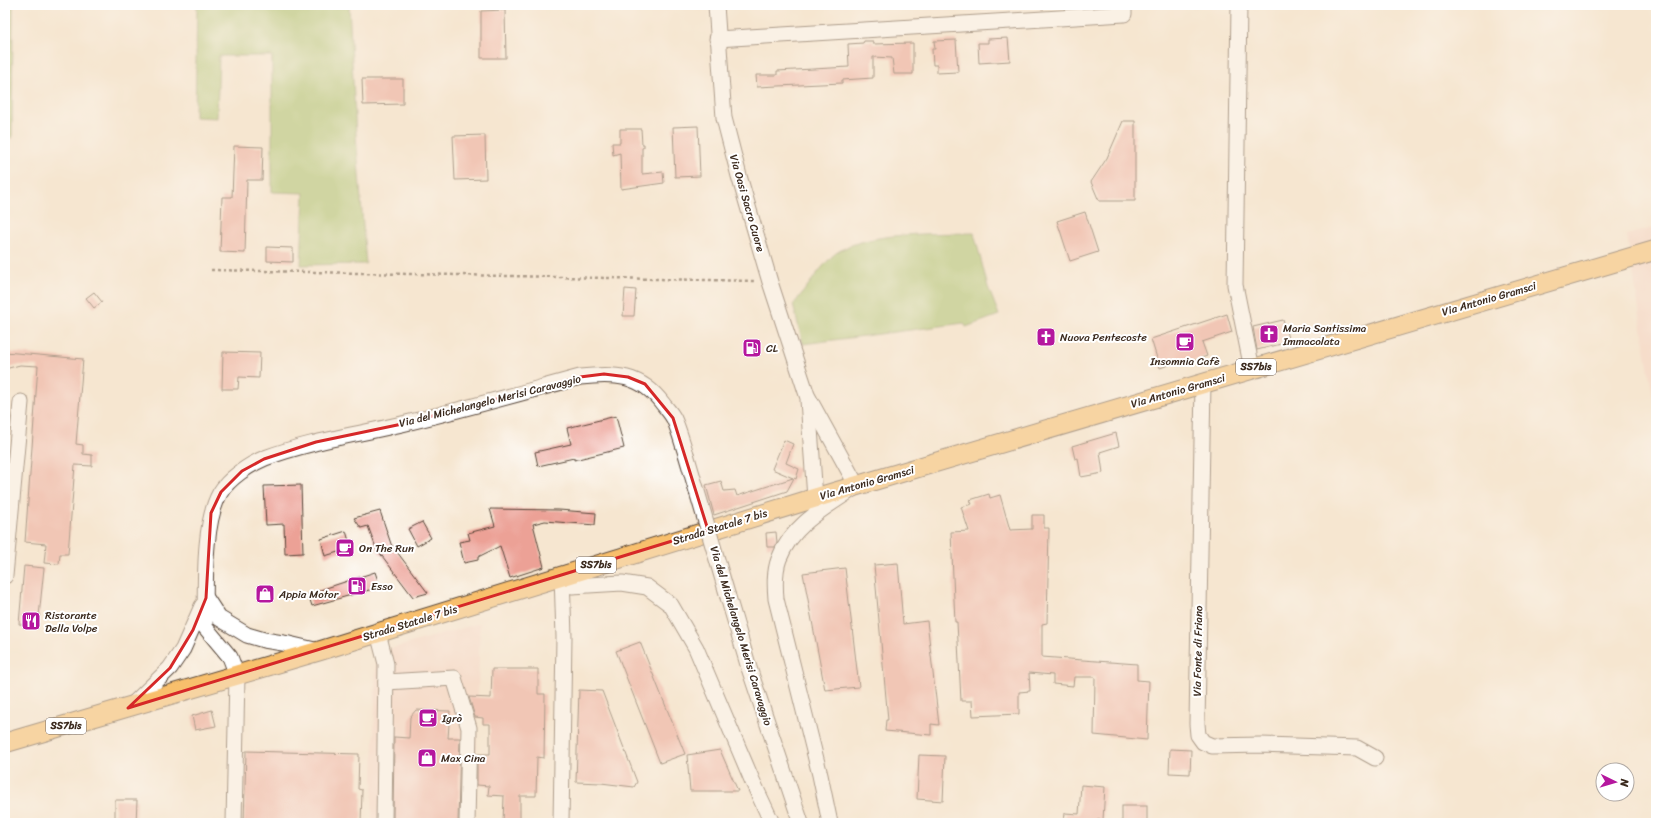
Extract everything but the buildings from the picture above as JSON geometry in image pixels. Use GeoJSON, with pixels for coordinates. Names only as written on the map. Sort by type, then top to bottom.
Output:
{"type":"FeatureCollection","features":[{"type":"Feature","properties":{"kind":"main road","name":"Via Antonio Gramsci"},"geometry":{"type":"LineString","coordinates":[[815,498],[1656,250]]}},
{"type":"Feature","properties":{"kind":"main road","name":"Strada Statale 7 bis"},"geometry":{"type":"LineString","coordinates":[[5,743],[319,652],[562,575],[815,498]]}},
{"type":"Feature","properties":{"kind":"street","name":"Via Oasi Sacro Cuore"},"geometry":{"type":"LineString","coordinates":[[716,5],[717,38],[724,118],[739,176],[770,282],[807,395],[857,486]]}},
{"type":"Feature","properties":{"kind":"street"},"geometry":{"type":"LineString","coordinates":[[717,38],[1124,14],[1124,5]]}},
{"type":"Feature","properties":{"kind":"street"},"geometry":{"type":"LineString","coordinates":[[1239,5],[1235,285],[1252,369]]}},
{"type":"Feature","properties":{"kind":"street","name":"Via del Michelangelo Merisi Caravaggio"},"geometry":{"type":"LineString","coordinates":[[237,675],[230,657],[205,626],[207,544],[211,513],[221,492],[242,471],[264,459],[316,442],[402,424],[580,377],[604,374],[628,377],[645,384],[659,398],[673,418],[686,454],[749,668],[801,823]]}},
{"type":"Feature","properties":{"kind":"street","name":"Via Fonte di Friano"},"geometry":{"type":"LineString","coordinates":[[1203,383],[1197,716],[1198,735],[1203,742],[1212,746],[1261,745],[1357,748],[1375,758]]}},
{"type":"Feature","properties":{"kind":"street","name":"Via Oasi Sacro Cuore"},"geometry":{"type":"LineString","coordinates":[[807,395],[815,498]]}},
{"type":"Feature","properties":{"kind":"street"},"geometry":{"type":"LineString","coordinates":[[5,576],[21,402]]}},
{"type":"Feature","properties":{"kind":"street"},"geometry":{"type":"LineString","coordinates":[[830,823],[820,775],[776,600],[775,580],[778,560],[788,540],[806,522],[857,486]]}},
{"type":"Feature","properties":{"kind":"street"},"geometry":{"type":"LineString","coordinates":[[561,823],[564,637],[562,575]]}},
{"type":"Feature","properties":{"kind":"street"},"geometry":{"type":"LineString","coordinates":[[562,575],[572,586],[622,583],[648,587],[672,605],[696,648],[752,780],[772,823]]}},
{"type":"Feature","properties":{"kind":"street"},"geometry":{"type":"LineString","coordinates":[[206,598],[219,618],[247,636],[289,644],[319,652]]}},
{"type":"Feature","properties":{"kind":"street"},"geometry":{"type":"LineString","coordinates":[[128,708],[170,668],[183,649],[206,598]]}},
{"type":"Feature","properties":{"kind":"street"},"geometry":{"type":"LineString","coordinates":[[378,633],[386,664],[384,823]]}},
{"type":"Feature","properties":{"kind":"street"},"geometry":{"type":"LineString","coordinates":[[234,823],[237,675]]}},
{"type":"Feature","properties":{"kind":"street"},"geometry":{"type":"LineString","coordinates":[[386,682],[454,678],[469,728],[467,823]]}},
{"type":"Feature","properties":{"kind":"path"},"geometry":{"type":"LineString","coordinates":[[211,270],[770,282]]}},
{"type":"Feature","properties":{"kind":"highlighted area"},"geometry":{"type":"Polygon","coordinates":[[[604,374],[628,377],[645,384],[673,418],[708,530],[128,708],[170,668],[193,630],[206,598],[211,513],[221,492],[242,471],[264,459],[316,442],[402,424],[580,377],[604,374]]]}},
{"type":"Feature","properties":{"kind":"shaded area"},"geometry":{"type":"Polygon","coordinates":[[[1656,227],[1656,403],[1654,403],[1627,235],[1656,227]]]}},
{"type":"Feature","properties":{"kind":"shaded area"},"geometry":{"type":"Polygon","coordinates":[[[480,623],[474,823],[372,823],[376,653],[480,623]]]}},
{"type":"Feature","properties":{"kind":"green space"},"geometry":{"type":"Polygon","coordinates":[[[5,5],[13,5],[12,139],[5,131],[5,5]]]}},
{"type":"Feature","properties":{"kind":"green space"},"geometry":{"type":"Polygon","coordinates":[[[197,5],[349,5],[356,135],[366,264],[301,265],[304,193],[272,192],[272,56],[219,56],[217,118],[195,117],[197,5]]]}},
{"type":"Feature","properties":{"kind":"green space"},"geometry":{"type":"Polygon","coordinates":[[[974,233],[988,287],[999,315],[966,327],[964,323],[803,344],[793,305],[820,270],[836,253],[849,246],[883,237],[922,234],[974,233]]]}},
{"type":"Feature","properties":{"kind":"place","name":"Maria Santissima Immacolata"},"geometry":{"type":"Point","coordinates":[1269,334]}},
{"type":"Feature","properties":{"kind":"place","name":"Nuova Pentecoste"},"geometry":{"type":"Point","coordinates":[1046,337]}},
{"type":"Feature","properties":{"kind":"place","name":"Insomnia Cafè"},"geometry":{"type":"Point","coordinates":[1185,342]}},
{"type":"Feature","properties":{"kind":"place","name":"CL"},"geometry":{"type":"Point","coordinates":[752,348]}},
{"type":"Feature","properties":{"kind":"place","name":"On The Run"},"geometry":{"type":"Point","coordinates":[345,548]}},
{"type":"Feature","properties":{"kind":"place","name":"Esso"},"geometry":{"type":"Point","coordinates":[357,586]}},
{"type":"Feature","properties":{"kind":"place","name":"Appia Motor"},"geometry":{"type":"Point","coordinates":[265,594]}},
{"type":"Feature","properties":{"kind":"place","name":"Ristorante Della Volpe"},"geometry":{"type":"Point","coordinates":[31,621]}},
{"type":"Feature","properties":{"kind":"place","name":"Igrò"},"geometry":{"type":"Point","coordinates":[428,718]}},
{"type":"Feature","properties":{"kind":"place","name":"Max Cina"},"geometry":{"type":"Point","coordinates":[427,758]}}]}
